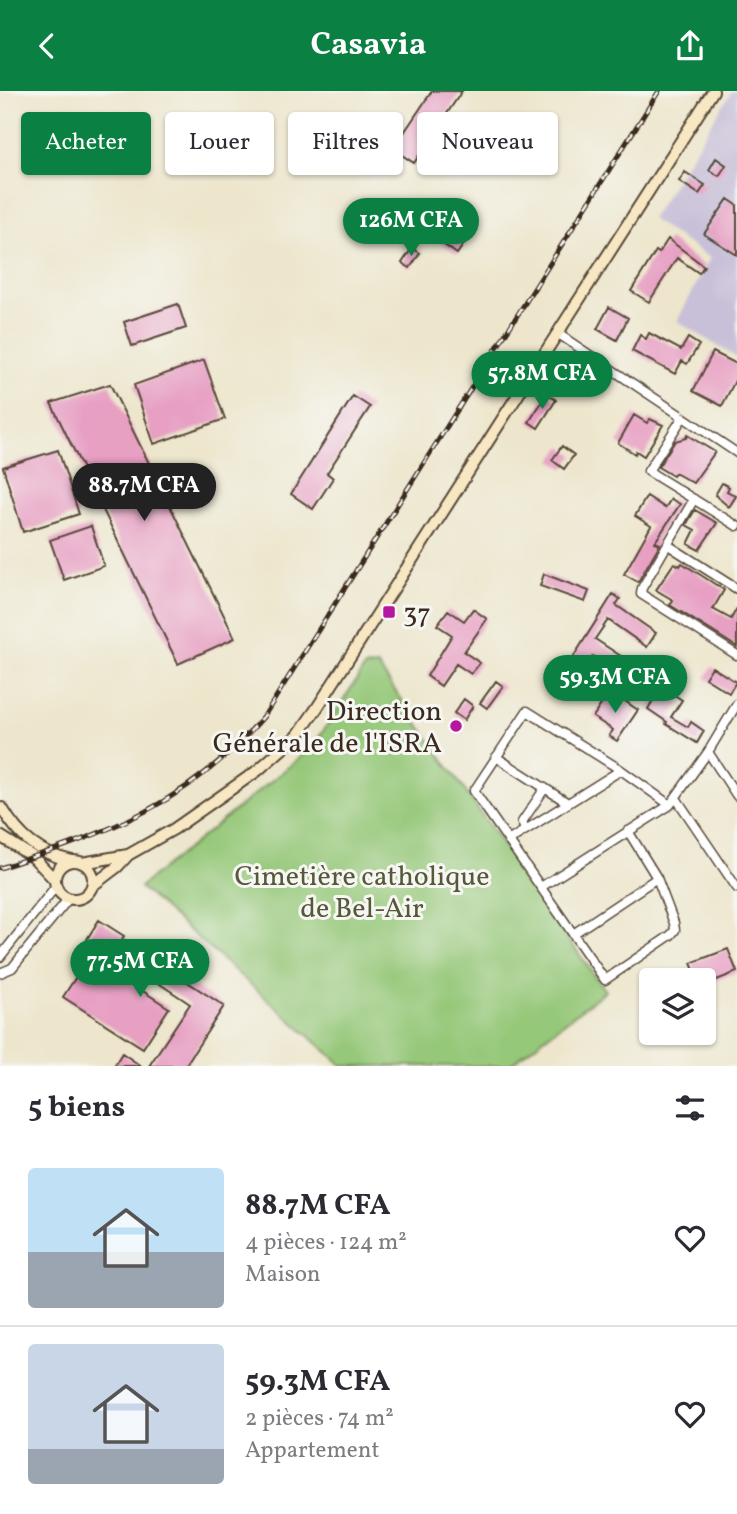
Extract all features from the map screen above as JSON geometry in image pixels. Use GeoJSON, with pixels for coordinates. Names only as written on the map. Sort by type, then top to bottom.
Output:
{"type":"FeatureCollection","features":[{"type":"Feature","properties":{"kind":"street"},"geometry":{"type":"LineString","coordinates":[[0,836],[33,857],[63,895],[81,898],[128,855],[225,795],[298,735],[713,91]]}},
{"type":"Feature","properties":{"kind":"street"},"geometry":{"type":"LineString","coordinates":[[557,333],[737,453]]}},
{"type":"Feature","properties":{"kind":"street"},"geometry":{"type":"LineString","coordinates":[[683,417],[648,471],[737,526]]}},
{"type":"Feature","properties":{"kind":"street"},"geometry":{"type":"LineString","coordinates":[[694,499],[641,594],[737,655]]}},
{"type":"Feature","properties":{"kind":"street"},"geometry":{"type":"LineString","coordinates":[[668,545],[737,589]]}},
{"type":"Feature","properties":{"kind":"street"},"geometry":{"type":"LineString","coordinates":[[541,887],[673,801],[708,752],[737,704]]}},
{"type":"Feature","properties":{"kind":"street"},"geometry":{"type":"LineString","coordinates":[[628,831],[657,878],[675,930],[671,936],[605,980],[474,791],[527,711],[673,801],[737,888]]}},
{"type":"Feature","properties":{"kind":"street"},"geometry":{"type":"LineString","coordinates":[[708,752],[737,796]]}},
{"type":"Feature","properties":{"kind":"street"},"geometry":{"type":"LineString","coordinates":[[496,757],[568,803]]}},
{"type":"Feature","properties":{"kind":"street"},"geometry":{"type":"LineString","coordinates":[[508,841],[621,770]]}},
{"type":"Feature","properties":{"kind":"street"},"geometry":{"type":"LineString","coordinates":[[525,830],[522,822],[545,788]]}},
{"type":"Feature","properties":{"kind":"street"},"geometry":{"type":"LineString","coordinates":[[1,807],[17,829],[40,850],[77,862],[90,870],[92,886]]}},
{"type":"Feature","properties":{"kind":"street"},"geometry":{"type":"LineString","coordinates":[[0,957],[55,883],[58,869],[77,862],[128,855]]}},
{"type":"Feature","properties":{"kind":"street"},"geometry":{"type":"LineString","coordinates":[[573,934],[657,878]]}},
{"type":"Feature","properties":{"kind":"street"},"geometry":{"type":"LineString","coordinates":[[0,973],[12,968],[69,898]]}},
{"type":"Feature","properties":{"kind":"shaded area"},"geometry":{"type":"Polygon","coordinates":[[[732,91],[737,91],[737,358],[677,321],[710,258],[651,219],[732,91]]]}},
{"type":"Feature","properties":{"kind":"green space","name":"Cimetière catholique de Bel-Air"},"geometry":{"type":"Polygon","coordinates":[[[378,666],[605,991],[508,1066],[343,1066],[140,887],[312,748],[365,667],[378,666]]]}},
{"type":"Feature","properties":{"kind":"building"},"geometry":{"type":"Polygon","coordinates":[[[432,91],[462,91],[448,112],[418,112],[432,91]]]}},
{"type":"Feature","properties":{"kind":"building"},"geometry":{"type":"Polygon","coordinates":[[[417,113],[417,158],[414,163],[403,156],[403,134],[417,113]]]}},
{"type":"Feature","properties":{"kind":"building"},"geometry":{"type":"Polygon","coordinates":[[[716,158],[726,165],[719,176],[709,170],[716,158]]]}},
{"type":"Feature","properties":{"kind":"building"},"geometry":{"type":"Polygon","coordinates":[[[685,172],[705,185],[699,194],[679,181],[685,172]]]}},
{"type":"Feature","properties":{"kind":"building"},"geometry":{"type":"Polygon","coordinates":[[[728,199],[737,205],[737,255],[704,234],[728,199]]]}},
{"type":"Feature","properties":{"kind":"building"},"geometry":{"type":"Polygon","coordinates":[[[449,220],[470,235],[457,254],[436,239],[449,220]]]}},
{"type":"Feature","properties":{"kind":"building"},"geometry":{"type":"Polygon","coordinates":[[[668,239],[704,266],[699,273],[677,258],[649,302],[631,291],[656,251],[659,253],[668,239]]]}},
{"type":"Feature","properties":{"kind":"building"},"geometry":{"type":"Polygon","coordinates":[[[412,248],[420,253],[410,268],[402,263],[412,248]]]}},
{"type":"Feature","properties":{"kind":"building"},"geometry":{"type":"Polygon","coordinates":[[[178,304],[186,328],[132,346],[124,322],[178,304]]]}},
{"type":"Feature","properties":{"kind":"building"},"geometry":{"type":"Polygon","coordinates":[[[609,307],[628,318],[617,340],[597,329],[609,307]]]}},
{"type":"Feature","properties":{"kind":"building"},"geometry":{"type":"Polygon","coordinates":[[[649,333],[681,350],[688,338],[699,345],[687,364],[682,361],[675,374],[632,351],[640,335],[646,339],[649,333]]]}},
{"type":"Feature","properties":{"kind":"building"},"geometry":{"type":"Polygon","coordinates":[[[713,352],[737,364],[737,377],[722,406],[693,391],[713,352]]]}},
{"type":"Feature","properties":{"kind":"building"},"geometry":{"type":"Polygon","coordinates":[[[204,360],[225,419],[154,444],[134,385],[204,360]]]}},
{"type":"Feature","properties":{"kind":"building"},"geometry":{"type":"Polygon","coordinates":[[[110,384],[235,638],[178,664],[51,403],[110,384]]]}},
{"type":"Feature","properties":{"kind":"building"},"geometry":{"type":"Polygon","coordinates":[[[547,394],[556,400],[538,428],[529,422],[547,394]]]}},
{"type":"Feature","properties":{"kind":"building"},"geometry":{"type":"Polygon","coordinates":[[[353,396],[370,407],[327,473],[333,478],[313,509],[291,494],[353,396]]]}},
{"type":"Feature","properties":{"kind":"building"},"geometry":{"type":"Polygon","coordinates":[[[634,415],[647,423],[650,419],[663,425],[644,456],[636,451],[635,454],[618,443],[634,415]]]}},
{"type":"Feature","properties":{"kind":"building"},"geometry":{"type":"Polygon","coordinates":[[[687,435],[715,452],[693,483],[658,467],[675,441],[686,438],[687,435]]]}},
{"type":"Feature","properties":{"kind":"building"},"geometry":{"type":"Polygon","coordinates":[[[562,446],[574,455],[564,469],[552,460],[562,446]]]}},
{"type":"Feature","properties":{"kind":"building"},"geometry":{"type":"Polygon","coordinates":[[[58,450],[79,514],[23,532],[3,467],[58,450]]]}},
{"type":"Feature","properties":{"kind":"building"},"geometry":{"type":"Polygon","coordinates":[[[722,483],[729,487],[727,491],[736,496],[729,507],[715,495],[722,483]]]}},
{"type":"Feature","properties":{"kind":"building"},"geometry":{"type":"Polygon","coordinates":[[[647,496],[665,508],[671,499],[680,504],[655,542],[660,544],[638,582],[624,574],[651,526],[635,516],[647,496]]]}},
{"type":"Feature","properties":{"kind":"building"},"geometry":{"type":"Polygon","coordinates":[[[695,510],[717,523],[699,550],[688,544],[695,530],[686,525],[695,510]]]}},
{"type":"Feature","properties":{"kind":"building"},"geometry":{"type":"Polygon","coordinates":[[[91,526],[104,566],[64,580],[50,540],[91,526]]]}},
{"type":"Feature","properties":{"kind":"building"},"geometry":{"type":"Polygon","coordinates":[[[674,563],[680,566],[682,563],[724,590],[713,609],[731,619],[737,608],[737,647],[670,605],[673,600],[656,590],[674,563]]]}},
{"type":"Feature","properties":{"kind":"building"},"geometry":{"type":"Polygon","coordinates":[[[544,574],[589,591],[585,602],[540,586],[544,574]]]}},
{"type":"Feature","properties":{"kind":"building"},"geometry":{"type":"Polygon","coordinates":[[[613,594],[620,599],[616,605],[656,633],[647,647],[608,620],[595,639],[636,666],[628,679],[593,656],[569,691],[557,683],[613,594]]]}},
{"type":"Feature","properties":{"kind":"building"},"geometry":{"type":"Polygon","coordinates":[[[473,609],[487,619],[464,652],[480,663],[471,674],[456,664],[441,686],[427,676],[452,635],[437,625],[448,610],[464,621],[473,609]]]}},
{"type":"Feature","properties":{"kind":"building"},"geometry":{"type":"Polygon","coordinates":[[[712,667],[736,682],[729,693],[705,678],[712,667]]]}},
{"type":"Feature","properties":{"kind":"building"},"geometry":{"type":"Polygon","coordinates":[[[496,681],[503,686],[487,708],[480,703],[496,681]]]}},
{"type":"Feature","properties":{"kind":"building"},"geometry":{"type":"Polygon","coordinates":[[[661,686],[682,700],[671,717],[688,727],[691,722],[704,731],[697,743],[648,709],[661,686]]]}},
{"type":"Feature","properties":{"kind":"building"},"geometry":{"type":"Polygon","coordinates":[[[610,691],[638,710],[617,741],[609,736],[613,730],[593,717],[610,691]]]}},
{"type":"Feature","properties":{"kind":"building"},"geometry":{"type":"Polygon","coordinates":[[[464,699],[473,706],[464,720],[454,713],[464,699]]]}},
{"type":"Feature","properties":{"kind":"building"},"geometry":{"type":"Polygon","coordinates":[[[99,920],[124,936],[122,939],[224,1006],[185,1066],[149,1066],[190,1004],[113,953],[104,966],[169,1008],[143,1048],[63,997],[96,946],[87,939],[99,920]]]}},
{"type":"Feature","properties":{"kind":"building"},"geometry":{"type":"Polygon","coordinates":[[[728,949],[737,972],[716,980],[716,968],[693,968],[691,963],[728,949]]]}},
{"type":"Feature","properties":{"kind":"building"},"geometry":{"type":"Polygon","coordinates":[[[122,1053],[141,1066],[114,1066],[122,1053]]]}},
{"type":"Feature","properties":{"kind":"railway"},"geometry":{"type":"LineString","coordinates":[[0,868],[76,842],[144,812],[205,773],[235,747],[264,716],[659,91]]}},
{"type":"Feature","properties":{"kind":"place","name":"37"},"geometry":{"type":"Point","coordinates":[389,612]}},
{"type":"Feature","properties":{"kind":"place","name":"Direction Générale de l'ISRA"},"geometry":{"type":"Point","coordinates":[456,726]}}]}
